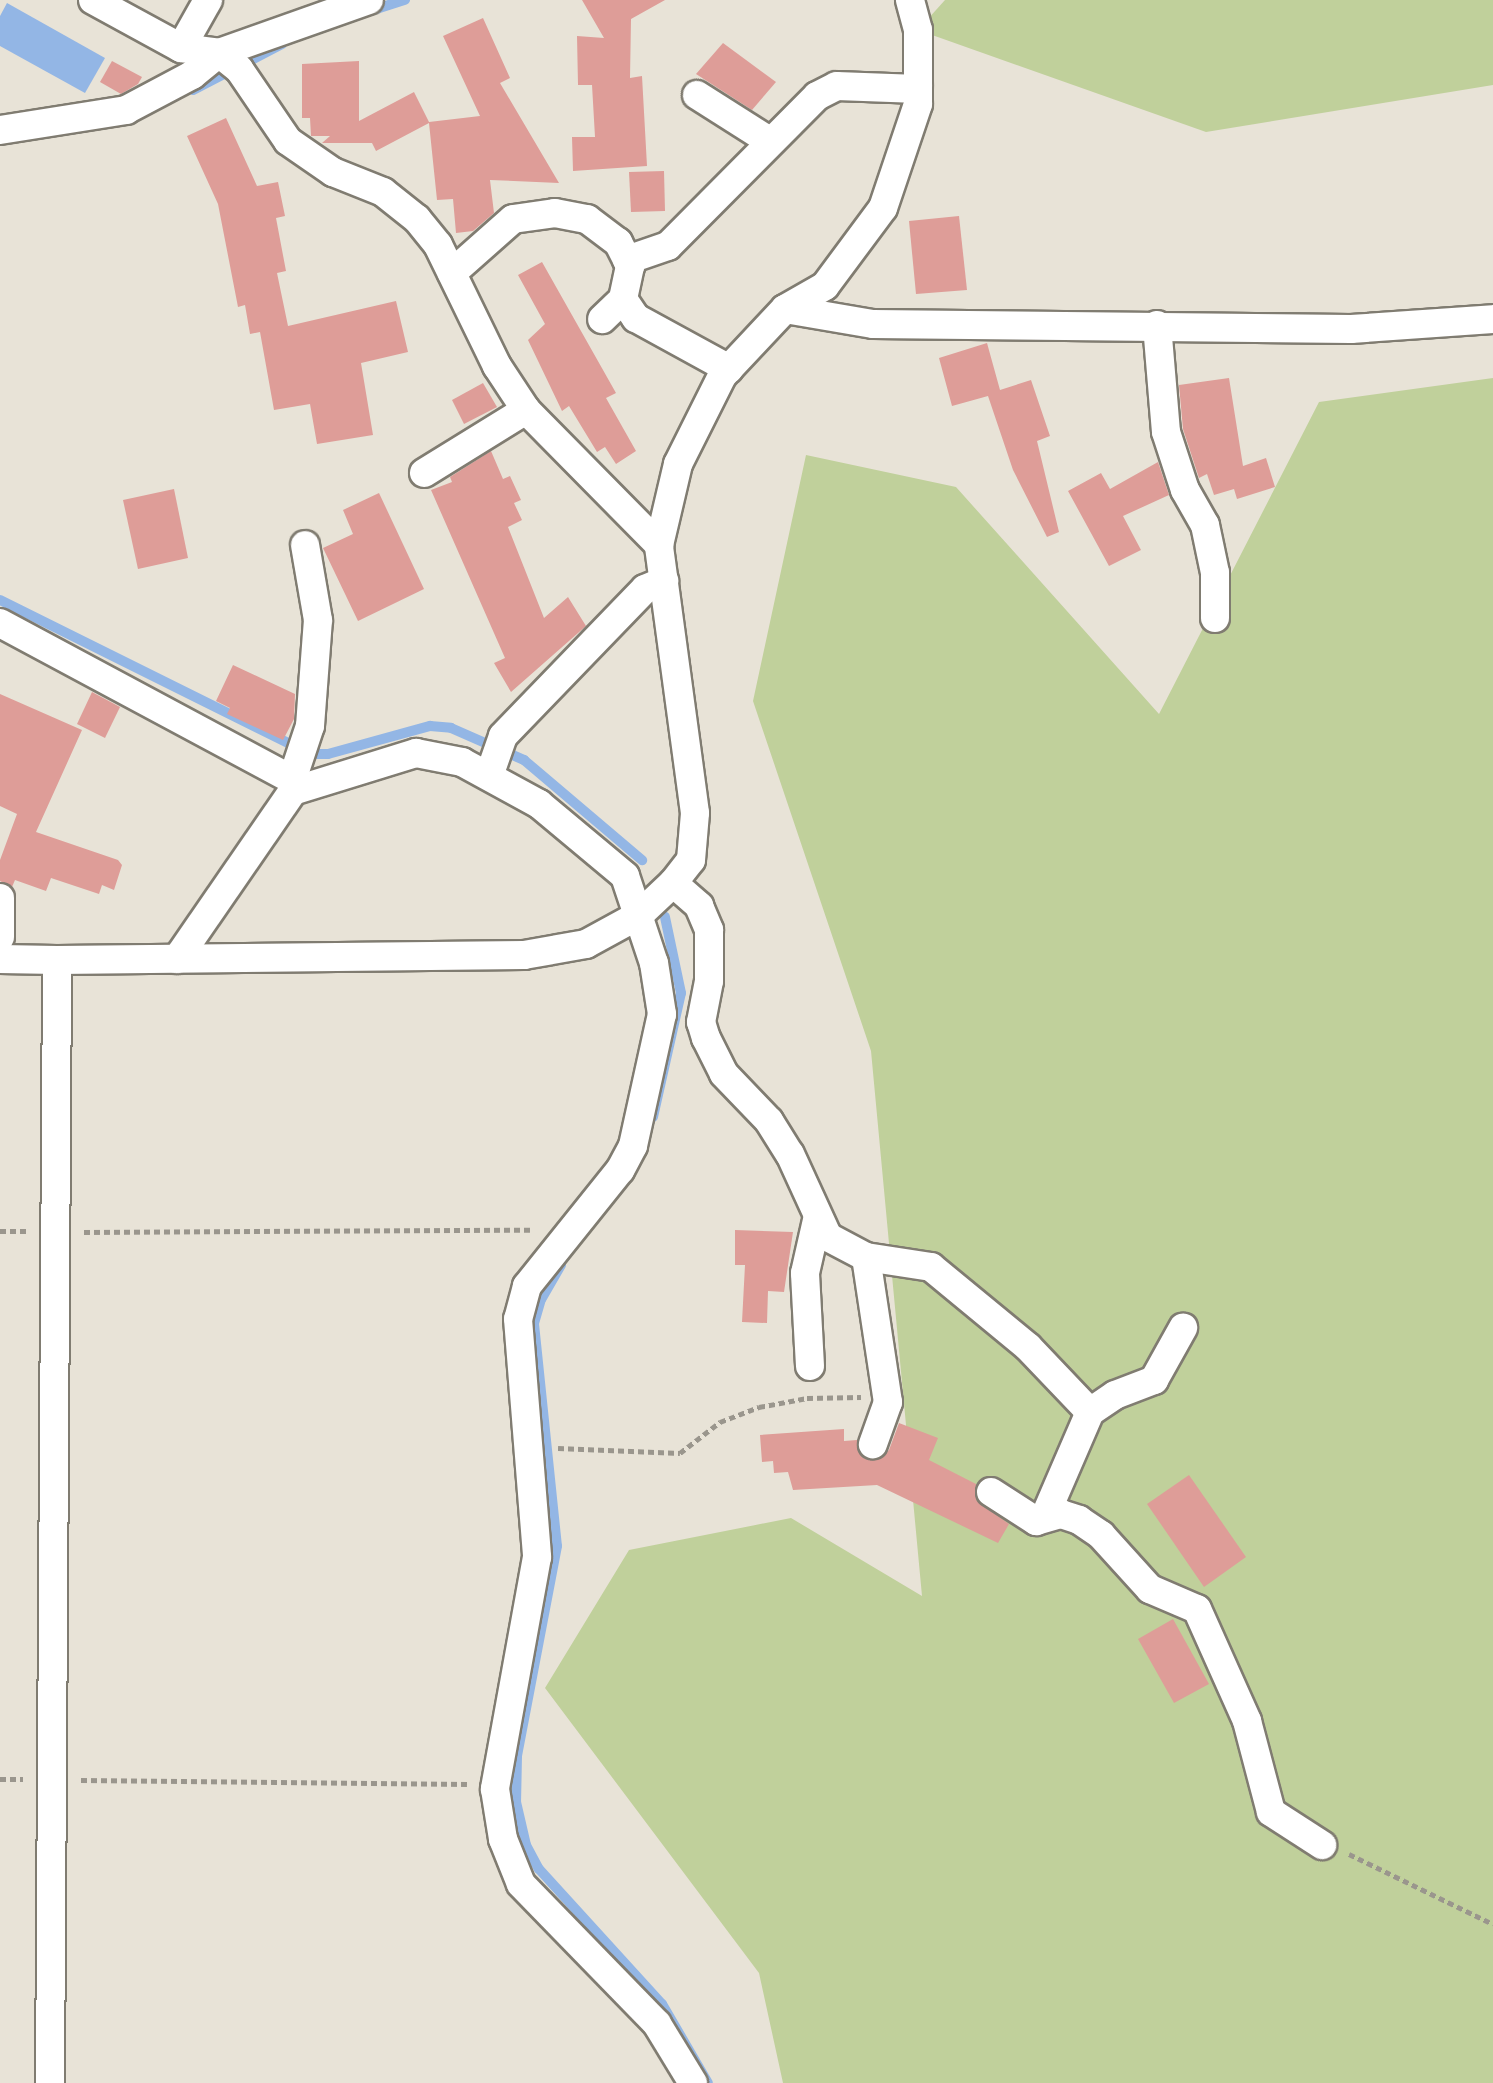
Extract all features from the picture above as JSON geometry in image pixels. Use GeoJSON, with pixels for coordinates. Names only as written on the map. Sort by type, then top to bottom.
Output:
{"type":"FeatureCollection","features":[{"type":"Feature","properties":{"kind":"street"},"geometry":{"type":"LineString","coordinates":[[93,0],[181,48],[229,61],[288,141],[333,172],[383,192],[417,219],[452,273],[497,366],[526,410],[659,545]]}},
{"type":"Feature","properties":{"kind":"street"},"geometry":{"type":"LineString","coordinates":[[181,48],[208,0]]}},
{"type":"Feature","properties":{"kind":"street"},"geometry":{"type":"LineString","coordinates":[[0,130],[126,110],[192,75],[369,0]]}},
{"type":"Feature","properties":{"kind":"street"},"geometry":{"type":"LineString","coordinates":[[0,959],[524,955],[586,944],[639,915],[673,883],[691,860],[695,813],[659,545],[678,464],[729,369],[785,309],[825,286],[883,208],[918,104],[918,30],[910,0]]}},
{"type":"Feature","properties":{"kind":"street"},"geometry":{"type":"LineString","coordinates":[[627,260],[668,246],[768,140],[817,96],[837,86],[918,89]]}},
{"type":"Feature","properties":{"kind":"street"},"geometry":{"type":"LineString","coordinates":[[697,95],[768,140]]}},
{"type":"Feature","properties":{"kind":"street"},"geometry":{"type":"LineString","coordinates":[[452,273],[513,219],[555,213],[599,224],[627,260],[623,299],[636,318],[729,369]]}},
{"type":"Feature","properties":{"kind":"street"},"geometry":{"type":"LineString","coordinates":[[602,319],[623,299]]}},
{"type":"Feature","properties":{"kind":"street"},"geometry":{"type":"LineString","coordinates":[[785,309],[873,324],[1351,329],[1493,319]]}},
{"type":"Feature","properties":{"kind":"street"},"geometry":{"type":"LineString","coordinates":[[1157,325],[1166,432],[1185,490],[1205,525],[1215,573],[1215,618]]}},
{"type":"Feature","properties":{"kind":"street"},"geometry":{"type":"LineString","coordinates":[[424,473],[526,410]]}},
{"type":"Feature","properties":{"kind":"street"},"geometry":{"type":"LineString","coordinates":[[177,959],[276,810],[300,767],[318,620],[305,545]]}},
{"type":"Feature","properties":{"kind":"street"},"geometry":{"type":"LineString","coordinates":[[0,623],[300,767],[416,753],[462,762],[495,754],[645,589],[664,581]]}},
{"type":"Feature","properties":{"kind":"street"},"geometry":{"type":"LineString","coordinates":[[495,754],[539,804],[625,876],[639,915],[662,1014],[633,1146],[620,1170],[527,1286],[518,1319],[537,1557],[495,1789],[503,1839],[521,1884],[657,2024],[693,2083]]}},
{"type":"Feature","properties":{"kind":"street"},"geometry":{"type":"LineString","coordinates":[[673,883],[699,906],[709,930],[709,981],[701,1022],[706,1038],[724,1074],[769,1121],[790,1154],[828,1237],[866,1257],[931,1267],[1028,1347],[1090,1412]]}},
{"type":"Feature","properties":{"kind":"street"},"geometry":{"type":"LineString","coordinates":[[0,898],[0,937]]}},
{"type":"Feature","properties":{"kind":"street"},"geometry":{"type":"LineString","coordinates":[[50,2083],[57,960]]}},
{"type":"Feature","properties":{"kind":"street"},"geometry":{"type":"LineString","coordinates":[[810,1366],[805,1273],[818,1216]]}},
{"type":"Feature","properties":{"kind":"street"},"geometry":{"type":"LineString","coordinates":[[866,1257],[887,1408],[873,1444]]}},
{"type":"Feature","properties":{"kind":"street"},"geometry":{"type":"LineString","coordinates":[[1045,1516],[1090,1412],[1115,1395],[1154,1380],[1183,1328]]}},
{"type":"Feature","properties":{"kind":"street"},"geometry":{"type":"LineString","coordinates":[[991,1492],[1019,1514],[1036,1521],[1045,1516],[1079,1520],[1101,1535],[1150,1589],[1197,1609],[1247,1721],[1271,1812],[1322,1845]]}},
{"type":"Feature","properties":{"kind":"path"},"geometry":{"type":"LineString","coordinates":[[0,1231],[466,1234],[545,1229]]}},
{"type":"Feature","properties":{"kind":"path"},"geometry":{"type":"LineString","coordinates":[[555,1433],[557,1448],[680,1453],[720,1422],[759,1407],[831,1396],[861,1397],[887,1408]]}},
{"type":"Feature","properties":{"kind":"path"},"geometry":{"type":"LineString","coordinates":[[0,1779],[471,1784],[475,1798]]}},
{"type":"Feature","properties":{"kind":"path"},"geometry":{"type":"LineString","coordinates":[[1322,1845],[1493,1924]]}},
{"type":"Feature","properties":{"kind":"green space"},"geometry":{"type":"Polygon","coordinates":[[[945,0],[1493,0],[1493,85],[1206,132],[918,30],[945,0]]]}},
{"type":"Feature","properties":{"kind":"green space"},"geometry":{"type":"Polygon","coordinates":[[[1493,378],[1493,2083],[783,2083],[759,1973],[545,1688],[629,1550],[791,1518],[922,1596],[871,1051],[753,701],[806,455],[956,487],[1159,714],[1319,402],[1493,378]]]}},
{"type":"Feature","properties":{"kind":"water"},"geometry":{"type":"Polygon","coordinates":[[[7,3],[105,58],[85,93],[0,46],[0,16],[7,3]]]}},
{"type":"Feature","properties":{"kind":"building"},"geometry":{"type":"Polygon","coordinates":[[[582,0],[665,0],[631,19],[630,78],[642,76],[647,166],[573,171],[572,137],[595,137],[592,85],[578,85],[577,36],[604,38],[582,0]]]}},
{"type":"Feature","properties":{"kind":"building"},"geometry":{"type":"Polygon","coordinates":[[[483,18],[510,78],[500,83],[559,183],[490,180],[494,213],[473,231],[456,233],[453,199],[437,200],[429,123],[376,151],[372,143],[322,143],[330,136],[311,136],[310,118],[302,118],[302,64],[359,61],[359,121],[414,92],[429,122],[480,116],[443,36],[483,18]]]}},
{"type":"Feature","properties":{"kind":"building"},"geometry":{"type":"Polygon","coordinates":[[[723,43],[776,82],[752,110],[696,74],[723,43]]]}},
{"type":"Feature","properties":{"kind":"building"},"geometry":{"type":"Polygon","coordinates":[[[112,61],[142,77],[138,84],[121,94],[100,82],[112,61]]]}},
{"type":"Feature","properties":{"kind":"building"},"geometry":{"type":"Polygon","coordinates":[[[226,118],[257,186],[278,182],[285,216],[276,218],[286,271],[277,273],[288,326],[396,301],[408,352],[361,363],[373,435],[317,444],[310,404],[274,410],[260,332],[250,334],[245,305],[238,307],[218,204],[187,136],[226,118]]]}},
{"type":"Feature","properties":{"kind":"building"},"geometry":{"type":"Polygon","coordinates":[[[664,171],[665,211],[631,212],[629,172],[664,171]]]}},
{"type":"Feature","properties":{"kind":"building"},"geometry":{"type":"Polygon","coordinates":[[[959,216],[967,290],[916,294],[909,221],[959,216]]]}},
{"type":"Feature","properties":{"kind":"building"},"geometry":{"type":"Polygon","coordinates":[[[542,262],[616,393],[606,398],[636,451],[616,464],[605,447],[597,452],[569,406],[562,411],[528,340],[545,324],[518,275],[542,262]]]}},
{"type":"Feature","properties":{"kind":"building"},"geometry":{"type":"Polygon","coordinates":[[[987,343],[1000,390],[1031,380],[1050,436],[1037,441],[1059,532],[1047,537],[1013,470],[988,396],[952,406],[939,358],[987,343]]]}},
{"type":"Feature","properties":{"kind":"building"},"geometry":{"type":"Polygon","coordinates":[[[1229,378],[1243,466],[1266,458],[1275,487],[1237,499],[1234,489],[1214,495],[1207,474],[1199,478],[1183,429],[1179,385],[1229,378]]]}},
{"type":"Feature","properties":{"kind":"building"},"geometry":{"type":"Polygon","coordinates":[[[483,383],[497,407],[464,424],[452,400],[483,383]]]}},
{"type":"Feature","properties":{"kind":"building"},"geometry":{"type":"Polygon","coordinates":[[[491,451],[503,479],[510,476],[521,500],[514,503],[522,520],[508,527],[544,618],[568,597],[586,626],[511,692],[494,663],[505,658],[431,490],[452,482],[450,477],[491,451]]]}},
{"type":"Feature","properties":{"kind":"building"},"geometry":{"type":"Polygon","coordinates":[[[1158,462],[1169,495],[1123,516],[1141,550],[1109,566],[1068,491],[1101,473],[1110,489],[1158,462]]]}},
{"type":"Feature","properties":{"kind":"building"},"geometry":{"type":"Polygon","coordinates":[[[174,489],[188,558],[138,569],[123,500],[174,489]]]}},
{"type":"Feature","properties":{"kind":"building"},"geometry":{"type":"Polygon","coordinates":[[[379,493],[424,589],[358,621],[323,548],[353,534],[343,510],[379,493]]]}},
{"type":"Feature","properties":{"kind":"building"},"geometry":{"type":"Polygon","coordinates":[[[233,665],[295,694],[294,719],[283,740],[227,714],[230,708],[216,701],[233,665]]]}},
{"type":"Feature","properties":{"kind":"building"},"geometry":{"type":"Polygon","coordinates":[[[92,692],[120,707],[105,738],[77,724],[92,692]]]}},
{"type":"Feature","properties":{"kind":"building"},"geometry":{"type":"Polygon","coordinates":[[[0,694],[82,730],[36,832],[118,860],[122,865],[114,890],[102,885],[99,894],[51,878],[46,891],[15,880],[12,887],[0,881],[0,860],[17,814],[0,806],[0,694]]]}},
{"type":"Feature","properties":{"kind":"building"},"geometry":{"type":"Polygon","coordinates":[[[735,1230],[793,1232],[784,1292],[768,1291],[767,1323],[742,1322],[745,1265],[735,1265],[735,1230]]]}},
{"type":"Feature","properties":{"kind":"building"},"geometry":{"type":"Polygon","coordinates":[[[899,1423],[938,1438],[929,1460],[976,1484],[976,1500],[1009,1524],[998,1543],[877,1485],[793,1490],[788,1472],[774,1473],[773,1461],[762,1462],[760,1435],[844,1429],[844,1441],[857,1440],[861,1456],[877,1460],[889,1450],[899,1423]]]}},
{"type":"Feature","properties":{"kind":"building"},"geometry":{"type":"Polygon","coordinates":[[[1189,1475],[1246,1557],[1204,1587],[1147,1504],[1189,1475]]]}},
{"type":"Feature","properties":{"kind":"building"},"geometry":{"type":"Polygon","coordinates":[[[1173,1619],[1209,1684],[1174,1703],[1138,1639],[1173,1619]]]}},
{"type":"Feature","properties":{"kind":"waterway"},"geometry":{"type":"LineString","coordinates":[[367,12],[405,0]]}},
{"type":"Feature","properties":{"kind":"waterway"},"geometry":{"type":"LineString","coordinates":[[193,90],[282,44]]}},
{"type":"Feature","properties":{"kind":"waterway"},"geometry":{"type":"LineString","coordinates":[[0,600],[310,754],[328,754],[430,726],[451,728],[524,760],[642,860]]}},
{"type":"Feature","properties":{"kind":"waterway"},"geometry":{"type":"LineString","coordinates":[[653,1117],[681,993],[665,917]]}},
{"type":"Feature","properties":{"kind":"waterway"},"geometry":{"type":"LineString","coordinates":[[561,1265],[541,1299],[534,1324],[557,1546],[517,1756],[516,1802],[526,1845],[539,1869],[662,2004],[708,2083]]}}]}
